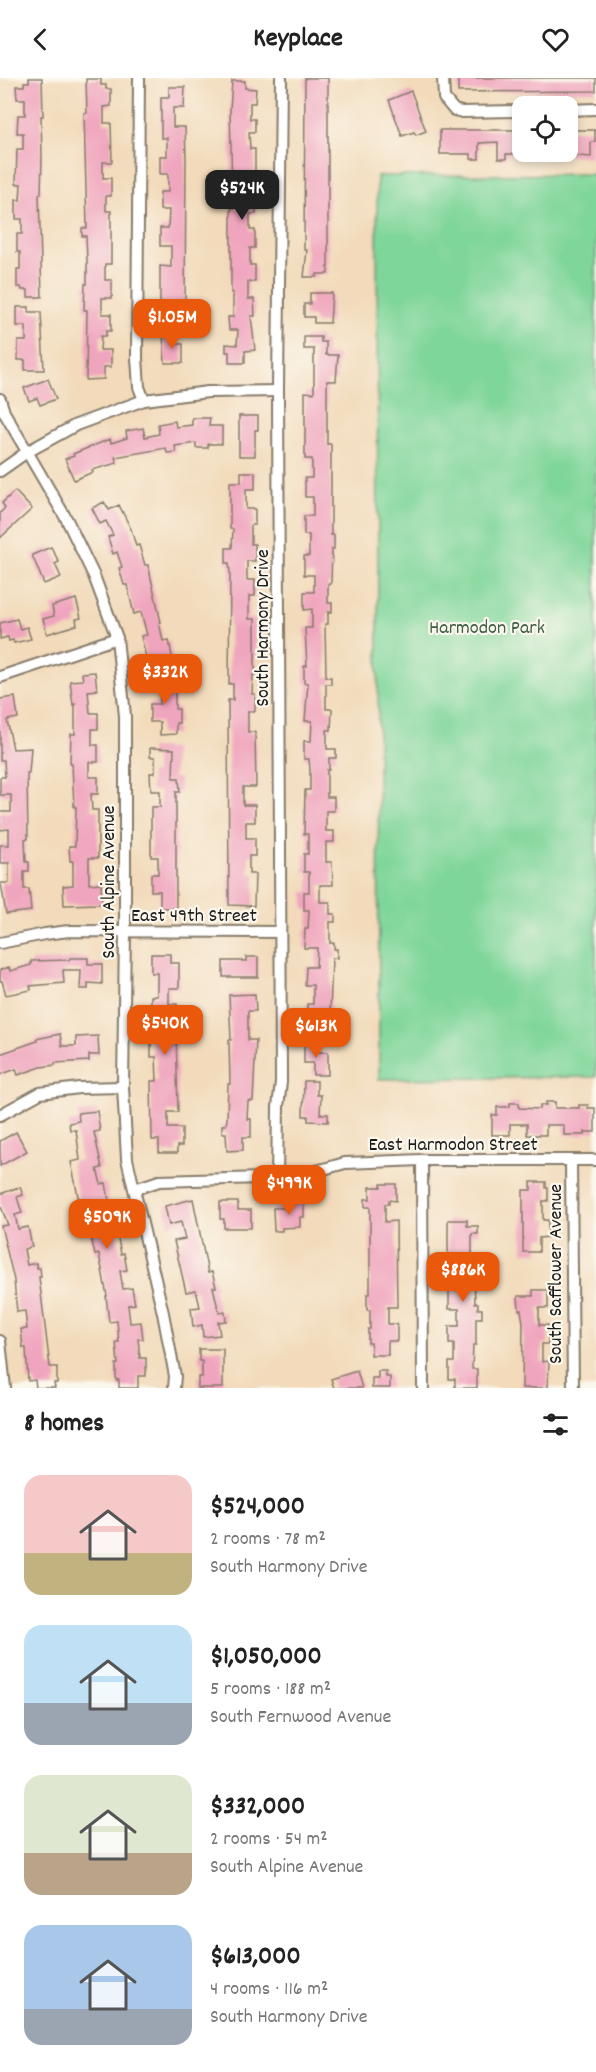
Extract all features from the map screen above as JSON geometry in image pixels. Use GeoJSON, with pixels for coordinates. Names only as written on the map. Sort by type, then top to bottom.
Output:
{"type":"FeatureCollection","features":[{"type":"Feature","properties":{"kind":"street"},"geometry":{"type":"LineString","coordinates":[[140,78],[137,358],[139,387],[144,400]]}},
{"type":"Feature","properties":{"kind":"street","name":"South Harmony Drive"},"geometry":{"type":"LineString","coordinates":[[278,1178],[278,1107],[281,1082],[278,391],[281,78]]}},
{"type":"Feature","properties":{"kind":"street"},"geometry":{"type":"LineString","coordinates":[[443,78],[444,98],[451,108],[462,112],[512,111]]}},
{"type":"Feature","properties":{"kind":"street"},"geometry":{"type":"LineString","coordinates":[[578,110],[596,109]]}},
{"type":"Feature","properties":{"kind":"street"},"geometry":{"type":"LineString","coordinates":[[0,471],[27,452],[76,425],[144,400],[208,392],[278,391]]}},
{"type":"Feature","properties":{"kind":"street","name":"South Alpine Avenue"},"geometry":{"type":"LineString","coordinates":[[0,399],[4,412],[72,529],[94,576],[117,638],[125,716],[123,1088],[128,1159],[165,1323],[175,1376],[174,1388]]}},
{"type":"Feature","properties":{"kind":"street"},"geometry":{"type":"LineString","coordinates":[[0,677],[117,638]]}},
{"type":"Feature","properties":{"kind":"street","name":"East 49th Street"},"geometry":{"type":"LineString","coordinates":[[0,943],[45,934],[69,932],[280,932]]}},
{"type":"Feature","properties":{"kind":"street"},"geometry":{"type":"LineString","coordinates":[[0,1115],[40,1093],[79,1088],[123,1088]]}},
{"type":"Feature","properties":{"kind":"street"},"geometry":{"type":"LineString","coordinates":[[422,1160],[423,1388]]}},
{"type":"Feature","properties":{"kind":"street","name":"East Harmodon Street"},"geometry":{"type":"LineString","coordinates":[[135,1189],[159,1181],[295,1177],[345,1163],[422,1160],[596,1160]]}},
{"type":"Feature","properties":{"kind":"street","name":"South Safflower Avenue"},"geometry":{"type":"LineString","coordinates":[[571,1161],[573,1388]]}},
{"type":"Feature","properties":{"kind":"street"},"geometry":{"type":"LineString","coordinates":[[0,1341],[5,1388]]}},
{"type":"Feature","properties":{"kind":"green space","name":"Harmodon Park"},"geometry":{"type":"Polygon","coordinates":[[[596,174],[596,1077],[379,1079],[377,176],[596,174]]]}},
{"type":"Feature","properties":{"kind":"building"},"geometry":{"type":"Polygon","coordinates":[[[29,78],[42,78],[42,157],[41,194],[39,194],[42,297],[28,297],[28,290],[17,287],[20,252],[17,252],[17,234],[22,234],[22,219],[16,219],[16,200],[20,200],[21,184],[16,184],[17,149],[23,149],[23,133],[17,133],[18,115],[25,115],[25,99],[17,99],[16,86],[24,86],[24,82],[29,82],[29,78]]]}},
{"type":"Feature","properties":{"kind":"building"},"geometry":{"type":"Polygon","coordinates":[[[305,78],[328,78],[328,274],[317,274],[317,277],[304,277],[307,250],[304,250],[305,78]]]}},
{"type":"Feature","properties":{"kind":"building"},"geometry":{"type":"Polygon","coordinates":[[[458,78],[596,78],[596,91],[458,92],[458,78]]]}},
{"type":"Feature","properties":{"kind":"building"},"geometry":{"type":"Polygon","coordinates":[[[86,79],[101,79],[101,85],[106,85],[106,89],[111,89],[111,106],[104,107],[104,123],[111,123],[112,162],[103,162],[103,178],[111,178],[111,196],[106,196],[106,211],[111,211],[111,264],[105,264],[105,280],[112,280],[112,298],[102,298],[102,314],[111,314],[111,331],[106,331],[106,336],[101,336],[100,350],[111,350],[111,367],[104,367],[104,379],[86,380],[87,310],[84,310],[87,260],[86,236],[82,236],[82,228],[87,228],[84,113],[87,113],[86,79]]]}},
{"type":"Feature","properties":{"kind":"building"},"geometry":{"type":"Polygon","coordinates":[[[232,81],[245,81],[245,88],[256,89],[255,103],[250,103],[250,119],[255,119],[255,132],[249,132],[250,149],[255,149],[255,182],[250,182],[250,197],[256,197],[256,214],[250,214],[250,230],[255,230],[255,248],[250,248],[250,265],[255,265],[255,282],[248,282],[248,299],[254,299],[255,316],[251,316],[255,350],[245,351],[245,363],[229,363],[229,352],[226,352],[226,344],[237,345],[238,330],[229,330],[228,317],[233,317],[231,208],[243,208],[242,190],[232,190],[230,110],[232,81]]]}},
{"type":"Feature","properties":{"kind":"building"},"geometry":{"type":"Polygon","coordinates":[[[169,87],[185,87],[184,108],[173,108],[173,127],[185,127],[185,308],[189,308],[189,315],[184,315],[184,329],[167,329],[167,319],[160,318],[160,266],[171,267],[171,246],[160,246],[160,228],[168,228],[169,210],[160,210],[160,192],[168,192],[168,174],[160,174],[160,156],[167,156],[167,138],[161,138],[161,97],[169,97],[169,87]]]}},
{"type":"Feature","properties":{"kind":"building"},"geometry":{"type":"Polygon","coordinates":[[[411,91],[426,131],[416,135],[414,132],[402,136],[389,100],[411,91]]]}},
{"type":"Feature","properties":{"kind":"building"},"geometry":{"type":"Polygon","coordinates":[[[440,130],[512,130],[512,154],[506,154],[506,159],[498,159],[498,142],[479,143],[479,159],[471,159],[471,154],[440,154],[440,130]]]}},
{"type":"Feature","properties":{"kind":"building"},"geometry":{"type":"Polygon","coordinates":[[[578,130],[595,130],[595,142],[591,142],[591,157],[578,156],[578,130]]]}},
{"type":"Feature","properties":{"kind":"building"},"geometry":{"type":"Polygon","coordinates":[[[310,293],[332,293],[330,323],[314,323],[314,317],[304,317],[304,304],[310,304],[310,293]]]}},
{"type":"Feature","properties":{"kind":"building"},"geometry":{"type":"Polygon","coordinates":[[[17,307],[29,307],[29,312],[41,312],[44,370],[25,370],[25,360],[18,360],[18,341],[26,341],[26,326],[17,326],[17,307]]]}},
{"type":"Feature","properties":{"kind":"building"},"geometry":{"type":"Polygon","coordinates":[[[163,334],[173,334],[173,344],[183,344],[183,363],[165,363],[163,334]]]}},
{"type":"Feature","properties":{"kind":"building"},"geometry":{"type":"Polygon","coordinates":[[[304,337],[321,337],[321,342],[326,342],[326,355],[338,355],[336,381],[327,381],[327,444],[331,444],[331,535],[334,535],[334,549],[332,549],[331,584],[328,584],[328,603],[332,603],[332,612],[328,612],[328,624],[325,624],[326,677],[331,677],[331,684],[326,684],[326,709],[332,709],[331,730],[327,730],[327,749],[336,749],[336,758],[329,758],[329,770],[327,770],[327,797],[334,797],[334,811],[326,811],[326,831],[334,831],[334,842],[326,842],[326,862],[332,862],[333,885],[320,885],[320,902],[330,902],[330,914],[335,914],[335,922],[330,922],[330,943],[334,943],[334,949],[337,949],[337,958],[332,958],[330,1015],[333,1015],[333,1036],[313,1036],[313,1020],[307,1020],[307,1004],[313,1004],[313,985],[305,985],[306,967],[316,967],[317,948],[304,948],[309,910],[304,910],[304,892],[309,892],[309,872],[304,872],[304,854],[308,854],[308,834],[304,834],[305,790],[310,790],[310,770],[309,759],[304,759],[304,741],[311,741],[312,721],[305,721],[308,683],[304,683],[304,666],[307,666],[305,628],[312,628],[312,609],[304,610],[304,592],[314,592],[314,575],[304,575],[304,556],[309,556],[309,535],[304,535],[304,516],[313,516],[313,497],[305,497],[305,478],[312,478],[312,459],[305,459],[305,392],[314,393],[314,349],[304,349],[304,337]]]}},
{"type":"Feature","properties":{"kind":"building"},"geometry":{"type":"Polygon","coordinates":[[[48,379],[56,399],[40,405],[37,398],[29,401],[24,388],[48,379]]]}},
{"type":"Feature","properties":{"kind":"building"},"geometry":{"type":"Polygon","coordinates":[[[239,416],[258,416],[258,430],[255,430],[255,456],[239,456],[239,416]]]}},
{"type":"Feature","properties":{"kind":"building"},"geometry":{"type":"Polygon","coordinates":[[[192,418],[210,418],[209,426],[222,426],[222,444],[208,444],[208,448],[196,448],[196,443],[175,446],[176,452],[167,453],[166,448],[115,457],[117,463],[92,470],[93,472],[74,480],[65,459],[110,439],[111,443],[127,438],[126,431],[143,428],[145,437],[159,434],[158,424],[175,421],[176,427],[192,425],[192,418]]]}},
{"type":"Feature","properties":{"kind":"building"},"geometry":{"type":"Polygon","coordinates":[[[241,472],[255,472],[255,489],[246,489],[246,509],[255,509],[255,525],[251,525],[251,544],[255,544],[255,561],[247,561],[247,580],[255,580],[255,596],[249,596],[249,619],[255,619],[255,675],[253,675],[252,694],[255,694],[255,711],[248,711],[248,732],[255,732],[256,787],[243,787],[243,805],[255,805],[255,822],[246,822],[246,838],[255,838],[255,856],[249,856],[249,874],[255,874],[254,906],[229,905],[228,700],[233,700],[233,684],[229,684],[230,573],[229,563],[226,563],[226,548],[232,548],[230,482],[241,482],[241,472]]]}},
{"type":"Feature","properties":{"kind":"building"},"geometry":{"type":"Polygon","coordinates":[[[15,491],[32,509],[0,538],[0,513],[5,508],[2,503],[15,491]]]}},
{"type":"Feature","properties":{"kind":"building"},"geometry":{"type":"Polygon","coordinates":[[[104,502],[109,510],[119,505],[131,529],[136,546],[139,545],[145,565],[148,565],[163,641],[169,640],[173,662],[148,666],[141,636],[147,635],[141,612],[134,614],[127,585],[124,585],[119,568],[122,567],[117,552],[113,554],[108,537],[113,535],[106,521],[100,524],[92,508],[104,502]]]}},
{"type":"Feature","properties":{"kind":"building"},"geometry":{"type":"Polygon","coordinates":[[[51,547],[59,562],[55,564],[61,577],[44,584],[32,555],[51,547]]]}},
{"type":"Feature","properties":{"kind":"building"},"geometry":{"type":"Polygon","coordinates":[[[76,599],[81,618],[76,619],[77,625],[47,634],[43,619],[54,616],[52,606],[76,599]]]}},
{"type":"Feature","properties":{"kind":"building"},"geometry":{"type":"Polygon","coordinates":[[[17,619],[20,629],[27,627],[31,639],[14,643],[13,640],[9,641],[8,637],[0,639],[0,623],[17,619]]]}},
{"type":"Feature","properties":{"kind":"building"},"geometry":{"type":"Polygon","coordinates":[[[95,672],[97,690],[88,691],[90,713],[98,713],[98,729],[92,729],[92,745],[98,745],[98,762],[89,762],[89,777],[98,777],[98,794],[91,794],[92,810],[98,810],[98,858],[89,858],[89,884],[101,883],[102,904],[64,905],[63,886],[73,885],[73,861],[70,861],[69,846],[75,846],[76,807],[74,807],[72,764],[70,764],[71,734],[75,734],[75,704],[73,705],[70,681],[83,680],[82,673],[95,672]]]}},
{"type":"Feature","properties":{"kind":"building"},"geometry":{"type":"Polygon","coordinates":[[[149,677],[175,677],[175,709],[179,709],[176,734],[160,735],[160,722],[150,722],[150,704],[160,704],[159,689],[149,689],[149,677]]]}},
{"type":"Feature","properties":{"kind":"building"},"geometry":{"type":"Polygon","coordinates":[[[15,697],[18,718],[7,720],[13,749],[31,748],[29,773],[27,773],[28,839],[25,839],[26,862],[29,862],[29,871],[24,871],[24,889],[29,889],[31,911],[6,914],[1,883],[9,883],[9,863],[0,863],[0,845],[9,845],[9,829],[0,830],[0,812],[11,812],[11,795],[0,795],[0,777],[5,777],[4,760],[0,760],[0,699],[15,697]]]}},
{"type":"Feature","properties":{"kind":"building"},"geometry":{"type":"Polygon","coordinates":[[[150,748],[174,749],[173,778],[179,778],[180,792],[176,792],[176,908],[160,908],[160,891],[151,891],[151,874],[158,874],[158,857],[151,857],[151,807],[160,807],[160,791],[151,791],[150,773],[155,773],[155,757],[150,757],[150,748]]]}},
{"type":"Feature","properties":{"kind":"building"},"geometry":{"type":"Polygon","coordinates":[[[151,954],[170,954],[170,963],[179,963],[179,988],[169,988],[169,1004],[177,1004],[177,1010],[181,1010],[181,1020],[177,1020],[176,1029],[178,1112],[168,1112],[168,1128],[182,1128],[182,1146],[177,1146],[177,1153],[159,1153],[159,1140],[152,1140],[151,1081],[157,1081],[156,1057],[151,1057],[151,1039],[159,1039],[160,1013],[151,1013],[151,996],[157,996],[157,973],[151,973],[151,954]]]}},
{"type":"Feature","properties":{"kind":"building"},"geometry":{"type":"Polygon","coordinates":[[[246,957],[258,957],[258,977],[223,977],[223,961],[246,961],[246,957]]]}},
{"type":"Feature","properties":{"kind":"building"},"geometry":{"type":"Polygon","coordinates":[[[70,958],[88,958],[88,964],[102,964],[102,984],[88,983],[88,989],[80,989],[81,970],[63,970],[64,983],[30,986],[31,990],[6,995],[2,981],[0,981],[0,970],[9,967],[10,971],[31,965],[31,961],[69,960],[70,958]]]}},
{"type":"Feature","properties":{"kind":"building"},"geometry":{"type":"Polygon","coordinates":[[[255,994],[256,1011],[248,1011],[248,1040],[256,1040],[253,1101],[248,1101],[247,1119],[251,1119],[251,1137],[243,1137],[243,1150],[227,1151],[226,1133],[222,1133],[222,1125],[226,1125],[228,1084],[230,1084],[229,995],[255,994]]]}},
{"type":"Feature","properties":{"kind":"building"},"geometry":{"type":"Polygon","coordinates":[[[60,1034],[62,1046],[76,1046],[76,1037],[98,1036],[99,1055],[89,1055],[89,1061],[55,1063],[55,1065],[18,1075],[16,1069],[0,1075],[0,1054],[37,1041],[36,1039],[60,1034]]]}},
{"type":"Feature","properties":{"kind":"building"},"geometry":{"type":"Polygon","coordinates":[[[304,1044],[318,1044],[318,1052],[328,1052],[328,1075],[313,1075],[313,1063],[304,1063],[304,1044]]]}},
{"type":"Feature","properties":{"kind":"building"},"geometry":{"type":"Polygon","coordinates":[[[304,1081],[317,1081],[317,1095],[321,1095],[320,1114],[328,1114],[328,1122],[308,1121],[308,1116],[303,1116],[304,1081]]]}},
{"type":"Feature","properties":{"kind":"building"},"geometry":{"type":"Polygon","coordinates":[[[546,1102],[555,1102],[555,1108],[579,1108],[579,1105],[588,1105],[588,1108],[595,1108],[595,1132],[585,1132],[585,1135],[564,1135],[564,1125],[546,1125],[546,1135],[527,1135],[527,1124],[510,1124],[510,1135],[492,1135],[492,1115],[497,1115],[497,1107],[510,1107],[510,1103],[519,1103],[519,1108],[540,1109],[540,1105],[546,1105],[546,1102]]]}},
{"type":"Feature","properties":{"kind":"building"},"geometry":{"type":"Polygon","coordinates":[[[97,1111],[100,1131],[94,1132],[102,1168],[97,1169],[101,1184],[106,1183],[109,1201],[102,1203],[105,1221],[114,1219],[121,1254],[124,1253],[127,1270],[120,1271],[123,1289],[132,1288],[135,1304],[128,1305],[130,1323],[141,1322],[143,1339],[138,1339],[140,1358],[146,1358],[146,1376],[138,1376],[138,1388],[119,1388],[119,1380],[116,1380],[116,1364],[118,1364],[116,1342],[119,1342],[117,1321],[109,1322],[107,1296],[99,1254],[95,1255],[85,1210],[81,1211],[71,1162],[80,1160],[76,1130],[70,1130],[69,1123],[79,1121],[78,1113],[97,1111]]]}},
{"type":"Feature","properties":{"kind":"building"},"geometry":{"type":"Polygon","coordinates":[[[16,1132],[27,1151],[0,1166],[0,1141],[16,1132]]]}},
{"type":"Feature","properties":{"kind":"building"},"geometry":{"type":"Polygon","coordinates":[[[531,1182],[546,1182],[546,1188],[548,1188],[548,1201],[543,1201],[543,1220],[548,1220],[548,1237],[539,1238],[539,1252],[523,1252],[523,1190],[531,1190],[531,1182]]]}},
{"type":"Feature","properties":{"kind":"building"},"geometry":{"type":"Polygon","coordinates":[[[381,1184],[396,1184],[396,1201],[389,1200],[389,1204],[385,1204],[385,1222],[396,1221],[397,1307],[388,1307],[388,1324],[397,1324],[397,1341],[388,1341],[388,1355],[371,1355],[371,1343],[368,1343],[370,1310],[367,1310],[367,1294],[370,1294],[370,1207],[365,1207],[365,1199],[370,1199],[370,1187],[381,1187],[381,1184]]]}},
{"type":"Feature","properties":{"kind":"building"},"geometry":{"type":"Polygon","coordinates":[[[20,1187],[23,1195],[17,1197],[22,1213],[15,1215],[18,1229],[28,1227],[32,1247],[24,1249],[27,1265],[36,1263],[37,1268],[40,1268],[41,1277],[39,1277],[50,1367],[57,1367],[55,1388],[36,1388],[35,1380],[28,1381],[26,1348],[23,1348],[21,1329],[27,1329],[25,1311],[17,1312],[14,1280],[1,1226],[8,1225],[0,1204],[0,1194],[20,1187]]]}},
{"type":"Feature","properties":{"kind":"building"},"geometry":{"type":"Polygon","coordinates":[[[193,1199],[208,1273],[212,1272],[216,1287],[213,1287],[219,1313],[225,1312],[226,1321],[218,1322],[220,1335],[203,1337],[202,1325],[193,1327],[191,1308],[200,1307],[196,1290],[186,1292],[174,1241],[185,1239],[181,1222],[169,1225],[165,1206],[193,1199]]]}},
{"type":"Feature","properties":{"kind":"building"},"geometry":{"type":"Polygon","coordinates":[[[287,1201],[304,1201],[304,1217],[300,1217],[300,1227],[274,1231],[273,1208],[287,1208],[287,1201]]]}},
{"type":"Feature","properties":{"kind":"building"},"geometry":{"type":"Polygon","coordinates":[[[220,1202],[238,1202],[238,1210],[251,1210],[251,1228],[224,1228],[224,1219],[220,1219],[220,1202]]]}},
{"type":"Feature","properties":{"kind":"building"},"geometry":{"type":"Polygon","coordinates":[[[448,1220],[467,1220],[467,1226],[478,1226],[478,1234],[472,1234],[472,1261],[479,1261],[479,1276],[474,1276],[475,1303],[478,1303],[478,1309],[482,1309],[482,1318],[476,1318],[476,1345],[473,1345],[472,1369],[477,1369],[477,1388],[455,1388],[455,1379],[449,1379],[449,1362],[454,1362],[454,1344],[449,1344],[449,1326],[459,1326],[459,1309],[449,1309],[449,1290],[458,1290],[459,1274],[448,1274],[448,1220]]]}},
{"type":"Feature","properties":{"kind":"building"},"geometry":{"type":"Polygon","coordinates":[[[533,1290],[548,1290],[548,1308],[539,1308],[539,1325],[548,1325],[548,1344],[542,1344],[542,1362],[549,1361],[548,1388],[522,1388],[523,1323],[518,1296],[533,1296],[533,1290]]]}},
{"type":"Feature","properties":{"kind":"building"},"geometry":{"type":"Polygon","coordinates":[[[199,1349],[223,1349],[223,1388],[198,1388],[198,1377],[202,1377],[199,1349]]]}},
{"type":"Feature","properties":{"kind":"building"},"geometry":{"type":"Polygon","coordinates":[[[357,1371],[362,1388],[334,1388],[331,1379],[357,1371]]]}},
{"type":"Feature","properties":{"kind":"building"},"geometry":{"type":"Polygon","coordinates":[[[378,1371],[386,1371],[386,1377],[390,1377],[390,1388],[372,1388],[372,1378],[378,1378],[378,1371]]]}}]}
